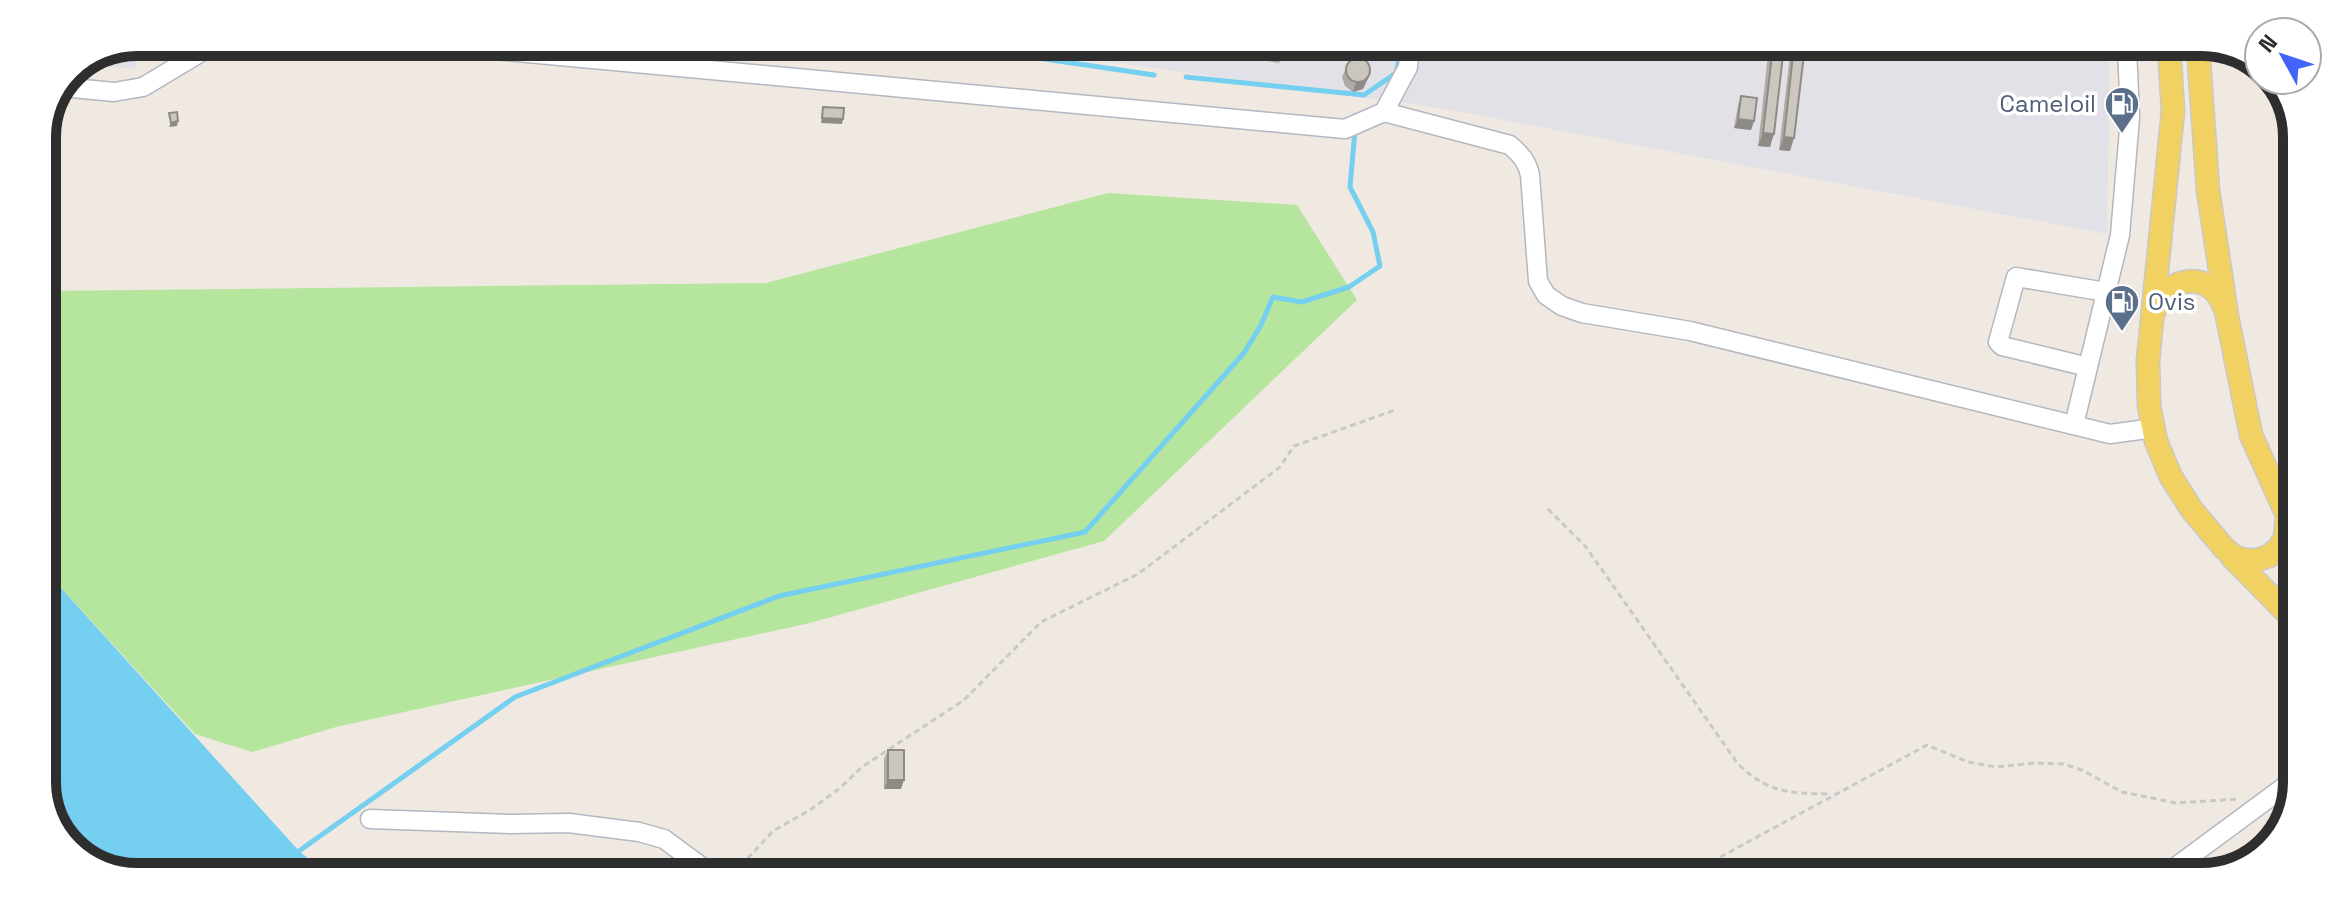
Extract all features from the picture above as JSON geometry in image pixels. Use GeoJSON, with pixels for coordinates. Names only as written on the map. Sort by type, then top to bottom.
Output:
{"type":"FeatureCollection","features":[{"type":"Feature","properties":{"kind":"main road"},"geometry":{"type":"LineString","coordinates":[[2170,56],[2173,111],[2148,360],[2149,406],[2156,441],[2171,477],[2192,510],[2283,609]]}},
{"type":"Feature","properties":{"kind":"main road"},"geometry":{"type":"LineString","coordinates":[[2199,56],[2208,190],[2227,316],[2251,435],[2283,504]]}},
{"type":"Feature","properties":{"kind":"main road"},"geometry":{"type":"LineString","coordinates":[[2152,320],[2163,293],[2182,282],[2204,284],[2214,290],[2221,298],[2227,316]]}},
{"type":"Feature","properties":{"kind":"main road"},"geometry":{"type":"LineString","coordinates":[[2224,548],[2233,556],[2257,560],[2269,556],[2283,541]]}},
{"type":"Feature","properties":{"kind":"street"},"geometry":{"type":"LineString","coordinates":[[73,88],[114,92],[143,87],[195,56]]}},
{"type":"Feature","properties":{"kind":"street"},"geometry":{"type":"LineString","coordinates":[[560,56],[1345,129],[1384,112],[1510,145],[1519,153],[1530,175],[1538,281],[1546,295],[1562,306],[1582,313],[1690,331],[2110,434],[2154,428]]}},
{"type":"Feature","properties":{"kind":"street"},"geometry":{"type":"LineString","coordinates":[[1384,112],[1408,67],[1409,56]]}},
{"type":"Feature","properties":{"kind":"street"},"geometry":{"type":"LineString","coordinates":[[2074,425],[2120,235],[2130,118],[2127,56]]}},
{"type":"Feature","properties":{"kind":"street"},"geometry":{"type":"LineString","coordinates":[[2088,367],[2002,346],[1998,342],[2016,277],[2106,292]]}},
{"type":"Feature","properties":{"kind":"street"},"geometry":{"type":"LineString","coordinates":[[2181,863],[2283,787]]}},
{"type":"Feature","properties":{"kind":"street"},"geometry":{"type":"LineString","coordinates":[[370,819],[497,824],[569,823],[639,832],[664,839],[696,863]]}},
{"type":"Feature","properties":{"kind":"path"},"geometry":{"type":"LineString","coordinates":[[743,863],[773,831],[810,810],[862,767],[964,700],[1041,622],[1138,574],[1280,467],[1294,446],[1395,410]]}},
{"type":"Feature","properties":{"kind":"path"},"geometry":{"type":"LineString","coordinates":[[1548,509],[1586,547],[1738,764],[1750,775],[1784,792],[1834,795]]}},
{"type":"Feature","properties":{"kind":"path"},"geometry":{"type":"LineString","coordinates":[[1709,863],[1927,745],[1968,762],[1996,767],[2063,764],[2082,770],[2122,792],[2176,803],[2267,798]]}},
{"type":"Feature","properties":{"kind":"shaded area"},"geometry":{"type":"Polygon","coordinates":[[[138,56],[136,69],[100,66],[138,56]]]}},
{"type":"Feature","properties":{"kind":"shaded area"},"geometry":{"type":"Polygon","coordinates":[[[1070,56],[2110,56],[2107,234],[1445,109],[1070,56]]]}},
{"type":"Feature","properties":{"kind":"green space"},"geometry":{"type":"Polygon","coordinates":[[[1108,193],[1297,205],[1357,300],[1104,541],[810,623],[336,727],[252,752],[195,734],[56,582],[56,291],[766,283],[1108,193]]]}},
{"type":"Feature","properties":{"kind":"water"},"geometry":{"type":"Polygon","coordinates":[[[56,582],[299,851],[313,863],[137,863],[111,859],[80,839],[62,813],[56,788],[56,582]]]}},
{"type":"Feature","properties":{"kind":"building"},"geometry":{"type":"Polygon","coordinates":[[[1772,56],[1783,56],[1774,134],[1763,133],[1772,56]]]}},
{"type":"Feature","properties":{"kind":"building"},"geometry":{"type":"Polygon","coordinates":[[[1793,56],[1804,56],[1794,138],[1784,137],[1793,56]]]}},
{"type":"Feature","properties":{"kind":"building"},"geometry":{"type":"Polygon","coordinates":[[[1358,58],[1367,61],[1370,70],[1367,79],[1358,82],[1349,79],[1346,70],[1349,61],[1358,58]]]}},
{"type":"Feature","properties":{"kind":"building"},"geometry":{"type":"Polygon","coordinates":[[[1741,96],[1757,98],[1754,121],[1738,119],[1741,96]]]}},
{"type":"Feature","properties":{"kind":"building"},"geometry":{"type":"Polygon","coordinates":[[[823,107],[844,108],[843,119],[822,118],[823,107]]]}},
{"type":"Feature","properties":{"kind":"building"},"geometry":{"type":"Polygon","coordinates":[[[177,112],[178,121],[171,123],[169,113],[177,112]]]}},
{"type":"Feature","properties":{"kind":"building"},"geometry":{"type":"Polygon","coordinates":[[[888,750],[904,750],[904,780],[888,780],[888,750]]]}},
{"type":"Feature","properties":{"kind":"waterway"},"geometry":{"type":"LineString","coordinates":[[1024,56],[1154,75]]}},
{"type":"Feature","properties":{"kind":"waterway"},"geometry":{"type":"LineString","coordinates":[[1186,77],[1364,95],[1396,73],[1400,56]]}},
{"type":"Feature","properties":{"kind":"waterway"},"geometry":{"type":"LineString","coordinates":[[299,851],[515,697],[779,596],[1085,532],[1244,353],[1273,297],[1302,302],[1349,287],[1380,266],[1373,232],[1350,187],[1355,130]]}},
{"type":"Feature","properties":{"kind":"place","name":"Cameloil"},"geometry":{"type":"Point","coordinates":[2122,135]}},
{"type":"Feature","properties":{"kind":"place","name":"Ovis"},"geometry":{"type":"Point","coordinates":[2122,333]}}]}
